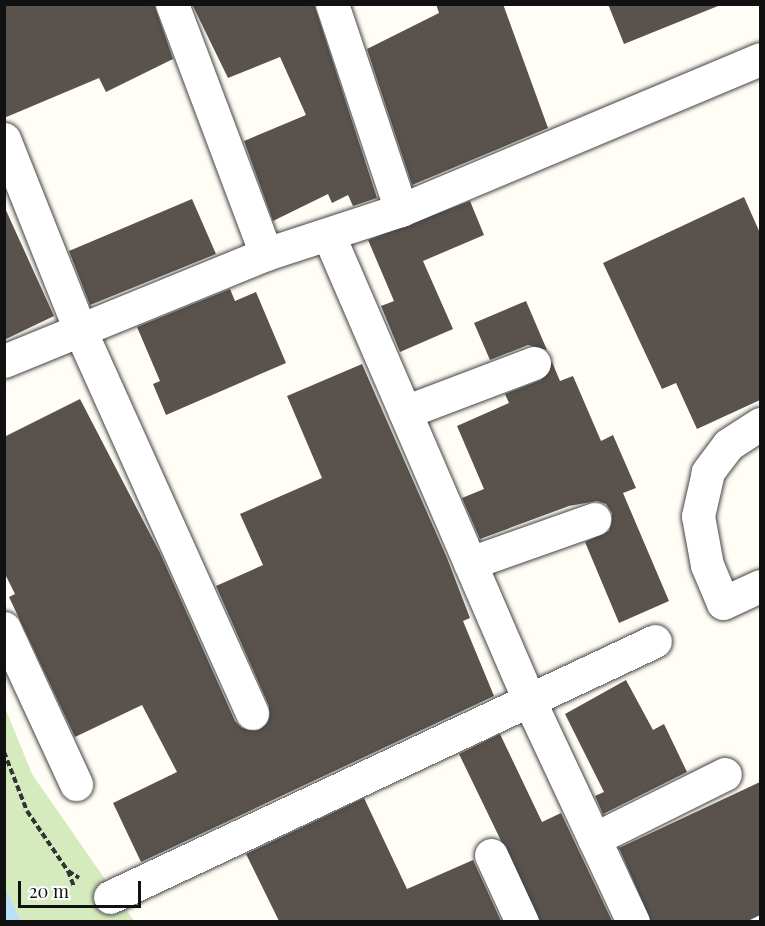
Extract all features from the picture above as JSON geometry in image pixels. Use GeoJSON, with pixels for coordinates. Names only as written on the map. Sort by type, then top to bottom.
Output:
{"type":"FeatureCollection","features":[{"type":"Feature","properties":{"kind":"street"},"geometry":{"type":"LineString","coordinates":[[172,4],[266,254]]}},
{"type":"Feature","properties":{"kind":"street"},"geometry":{"type":"LineString","coordinates":[[332,4],[401,210]]}},
{"type":"Feature","properties":{"kind":"street"},"geometry":{"type":"LineString","coordinates":[[4,361],[266,254],[329,236],[401,210],[760,58]]}},
{"type":"Feature","properties":{"kind":"street"},"geometry":{"type":"LineString","coordinates":[[5,141],[80,330],[252,713]]}},
{"type":"Feature","properties":{"kind":"street"},"geometry":{"type":"LineString","coordinates":[[329,236],[529,700],[633,921]]}},
{"type":"Feature","properties":{"kind":"street"},"geometry":{"type":"LineString","coordinates":[[405,412],[534,363]]}},
{"type":"Feature","properties":{"kind":"street"},"geometry":{"type":"LineString","coordinates":[[760,424],[728,445],[708,472],[698,516],[707,565],[723,603],[760,586]]}},
{"type":"Feature","properties":{"kind":"street"},"geometry":{"type":"LineString","coordinates":[[470,563],[594,519]]}},
{"type":"Feature","properties":{"kind":"street"},"geometry":{"type":"LineString","coordinates":[[4,628],[75,784]]}},
{"type":"Feature","properties":{"kind":"street"},"geometry":{"type":"LineString","coordinates":[[110,897],[655,641]]}},
{"type":"Feature","properties":{"kind":"street"},"geometry":{"type":"LineString","coordinates":[[594,839],[725,774]]}},
{"type":"Feature","properties":{"kind":"street"},"geometry":{"type":"LineString","coordinates":[[491,855],[522,921]]}},
{"type":"Feature","properties":{"kind":"path"},"geometry":{"type":"LineString","coordinates":[[4,752],[27,811],[68,871],[110,897]]}},
{"type":"Feature","properties":{"kind":"green space"},"geometry":{"type":"Polygon","coordinates":[[[4,705],[32,774],[134,921],[5,921],[4,705]]]}},
{"type":"Feature","properties":{"kind":"water"},"geometry":{"type":"Polygon","coordinates":[[[5,888],[21,921],[5,921],[5,888]]]}},
{"type":"Feature","properties":{"kind":"building"},"geometry":{"type":"Polygon","coordinates":[[[4,4],[154,4],[173,59],[106,92],[99,78],[4,118],[4,4]]]}},
{"type":"Feature","properties":{"kind":"building"},"geometry":{"type":"Polygon","coordinates":[[[192,4],[314,4],[377,198],[353,206],[348,195],[332,203],[328,194],[273,221],[244,141],[306,115],[280,57],[228,78],[192,4]]]}},
{"type":"Feature","properties":{"kind":"building"},"geometry":{"type":"Polygon","coordinates":[[[436,4],[503,4],[548,128],[412,185],[367,49],[439,13],[436,4]]]}},
{"type":"Feature","properties":{"kind":"building"},"geometry":{"type":"Polygon","coordinates":[[[608,4],[718,4],[718,6],[624,44],[608,4]]]}},
{"type":"Feature","properties":{"kind":"building"},"geometry":{"type":"Polygon","coordinates":[[[744,197],[760,233],[760,400],[697,429],[676,383],[662,389],[603,263],[744,197]]]}},
{"type":"Feature","properties":{"kind":"building"},"geometry":{"type":"Polygon","coordinates":[[[192,199],[216,254],[90,305],[69,251],[192,199]]]}},
{"type":"Feature","properties":{"kind":"building"},"geometry":{"type":"Polygon","coordinates":[[[470,201],[484,235],[423,261],[453,329],[400,352],[381,306],[394,301],[368,240],[470,201]]]}},
{"type":"Feature","properties":{"kind":"building"},"geometry":{"type":"Polygon","coordinates":[[[4,206],[54,316],[4,340],[4,206]]]}},
{"type":"Feature","properties":{"kind":"building"},"geometry":{"type":"Polygon","coordinates":[[[230,289],[235,301],[256,292],[286,363],[166,415],[153,384],[160,381],[137,327],[230,289]]]}},
{"type":"Feature","properties":{"kind":"building"},"geometry":{"type":"Polygon","coordinates":[[[526,301],[547,350],[528,345],[490,360],[474,323],[526,301]]]}},
{"type":"Feature","properties":{"kind":"building"},"geometry":{"type":"Polygon","coordinates":[[[552,362],[560,381],[573,376],[601,441],[613,435],[636,488],[623,493],[669,601],[619,623],[585,542],[609,531],[612,513],[606,504],[597,501],[569,506],[480,539],[462,498],[484,489],[457,426],[509,403],[505,394],[541,380],[552,362]]]}},
{"type":"Feature","properties":{"kind":"building"},"geometry":{"type":"Polygon","coordinates":[[[362,364],[447,558],[470,618],[463,621],[494,696],[141,862],[113,803],[177,772],[142,705],[75,737],[9,597],[15,594],[4,572],[4,437],[80,399],[160,553],[235,721],[242,728],[259,730],[267,723],[269,706],[216,586],[263,565],[240,514],[322,478],[287,396],[362,364]]]}},
{"type":"Feature","properties":{"kind":"building"},"geometry":{"type":"Polygon","coordinates":[[[626,680],[653,730],[664,724],[687,772],[603,814],[595,796],[604,792],[565,714],[626,680]]]}},
{"type":"Feature","properties":{"kind":"building"},"geometry":{"type":"Polygon","coordinates":[[[500,734],[542,822],[561,813],[612,921],[540,921],[459,754],[500,734]]]}},
{"type":"Feature","properties":{"kind":"building"},"geometry":{"type":"Polygon","coordinates":[[[760,782],[760,915],[748,921],[651,921],[619,848],[760,782]]]}},
{"type":"Feature","properties":{"kind":"building"},"geometry":{"type":"Polygon","coordinates":[[[364,798],[407,889],[473,860],[501,921],[279,921],[246,854],[364,798]]]}}]}
